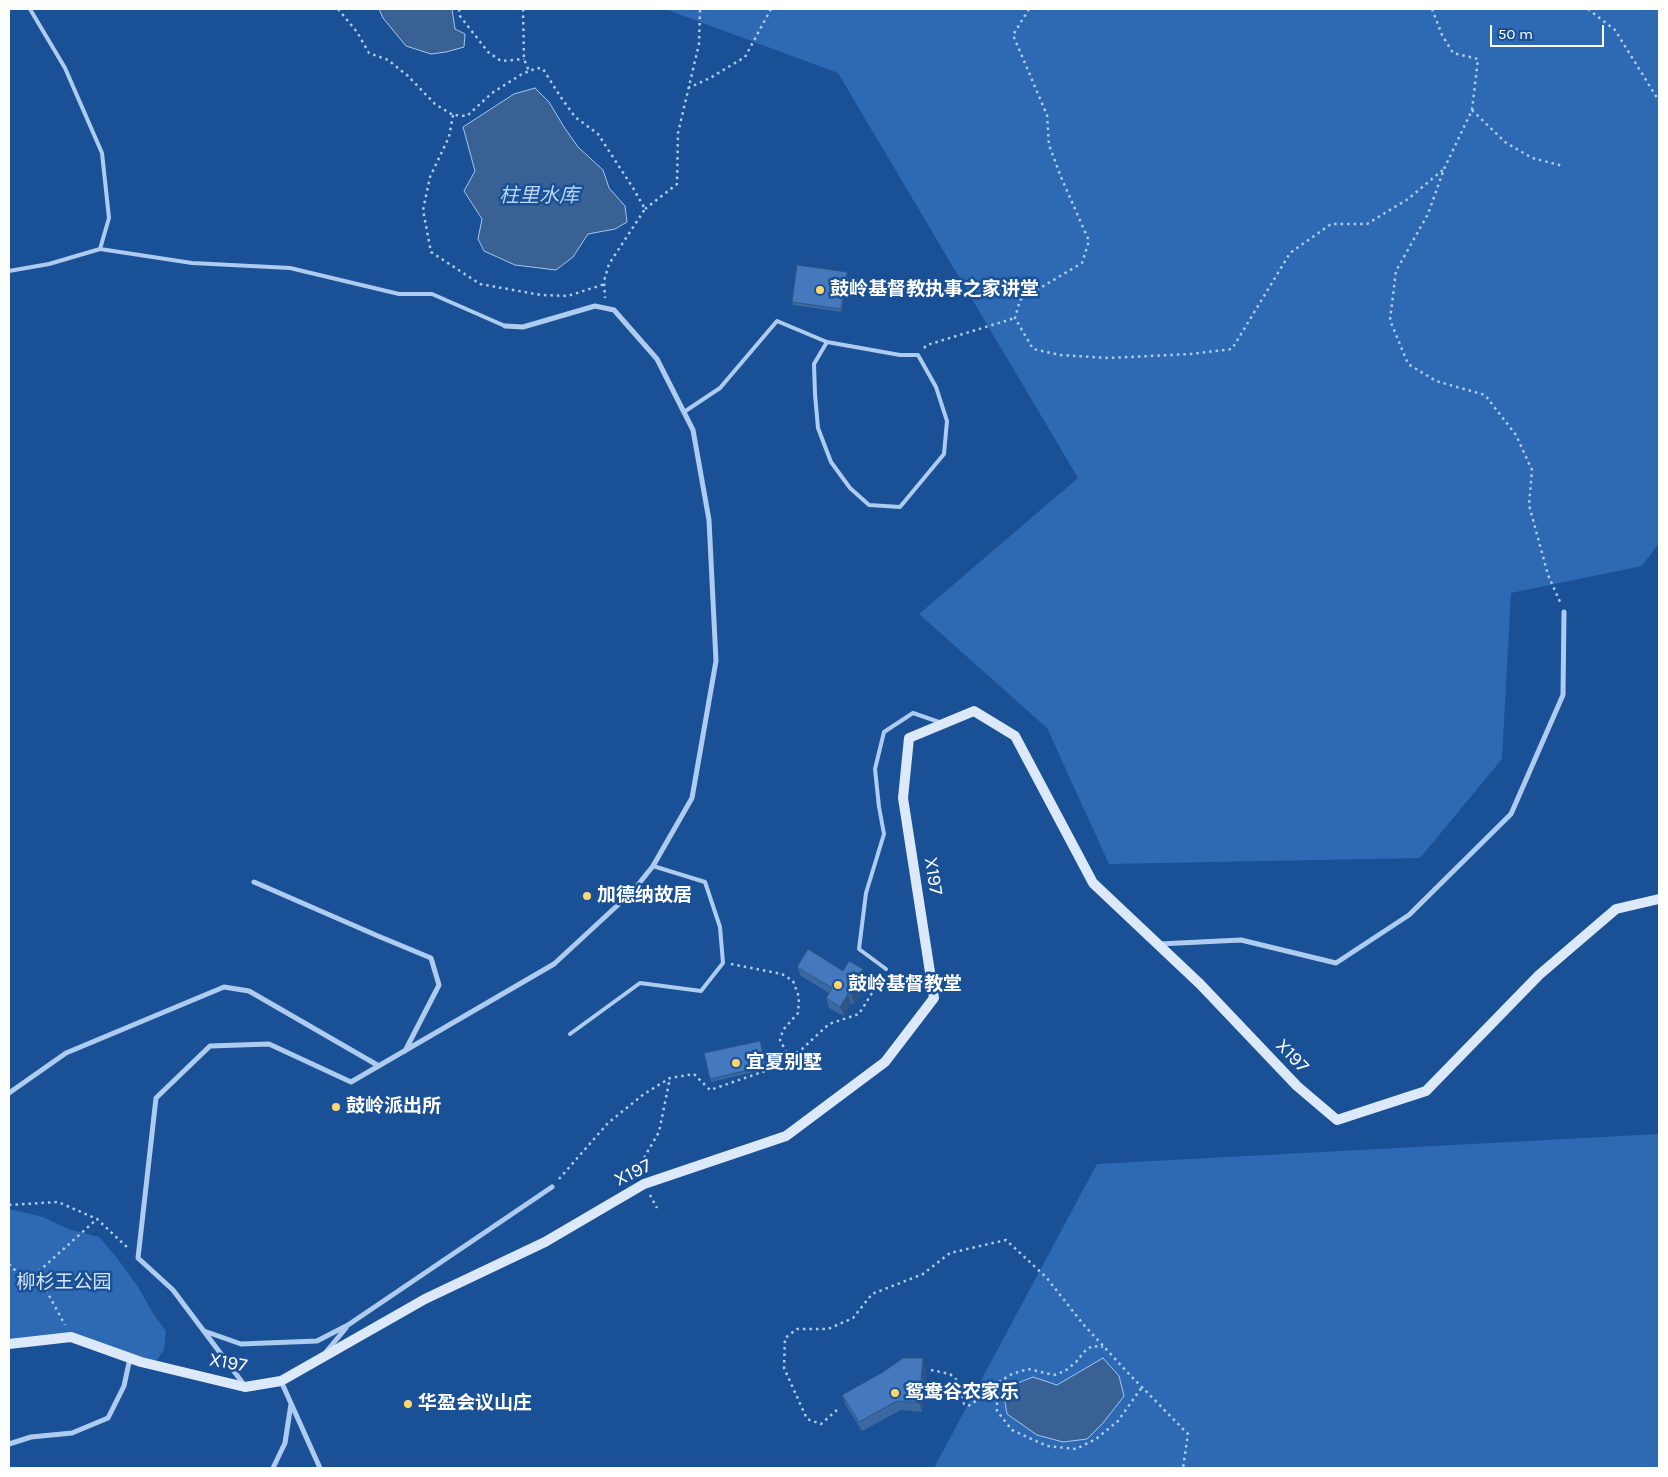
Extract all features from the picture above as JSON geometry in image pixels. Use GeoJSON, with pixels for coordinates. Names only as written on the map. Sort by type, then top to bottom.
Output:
{"type":"FeatureCollection","features":[{"type":"Feature","properties":{"kind":"street"},"geometry":{"type":"LineString","coordinates":[[245,1387],[173,1290],[138,1258],[156,1098],[210,1046],[269,1044],[351,1082],[554,964],[633,891],[653,866],[692,798],[716,661],[709,520],[693,430],[657,359],[614,310],[596,306],[523,327],[505,326]]}},
{"type":"Feature","properties":{"kind":"street"},"geometry":{"type":"LineString","coordinates":[[1158,944],[1241,940],[1336,963],[1409,915],[1511,814],[1563,695],[1564,612]]}},
{"type":"Feature","properties":{"kind":"street","name":"X197"},"geometry":{"type":"LineString","coordinates":[[9,1344],[71,1337],[130,1358],[245,1387],[281,1381],[425,1299],[545,1242],[644,1184],[786,1136],[885,1062],[934,998],[903,798],[909,738],[974,711],[1015,736],[1093,883],[1200,984],[1297,1086],[1337,1120],[1426,1091],[1539,975],[1616,909],[1659,899]]}},
{"type":"Feature","properties":{"kind":"street"},"geometry":{"type":"LineString","coordinates":[[254,882],[431,958],[439,985],[405,1051]]}},
{"type":"Feature","properties":{"kind":"street"},"geometry":{"type":"LineString","coordinates":[[9,1093],[66,1053],[224,986],[248,992],[379,1066]]}},
{"type":"Feature","properties":{"kind":"street"},"geometry":{"type":"LineString","coordinates":[[203,1330],[241,1344],[317,1341],[348,1325],[552,1187]]}},
{"type":"Feature","properties":{"kind":"street"},"geometry":{"type":"LineString","coordinates":[[321,1358],[348,1325]]}},
{"type":"Feature","properties":{"kind":"street"},"geometry":{"type":"LineString","coordinates":[[9,1444],[31,1437],[72,1433],[108,1418],[124,1386],[130,1358]]}},
{"type":"Feature","properties":{"kind":"street"},"geometry":{"type":"LineString","coordinates":[[281,1381],[320,1468]]}},
{"type":"Feature","properties":{"kind":"street"},"geometry":{"type":"LineString","coordinates":[[272,1468],[285,1443],[291,1404]]}},
{"type":"Feature","properties":{"kind":"lane"},"geometry":{"type":"LineString","coordinates":[[30,9],[66,68],[102,153],[109,218],[100,249]]}},
{"type":"Feature","properties":{"kind":"lane"},"geometry":{"type":"LineString","coordinates":[[9,271],[49,264],[100,249],[192,263],[290,268],[399,294],[432,294],[505,326]]}},
{"type":"Feature","properties":{"kind":"lane"},"geometry":{"type":"LineString","coordinates":[[684,412],[720,388],[777,321],[827,342],[900,354],[918,355],[936,387],[947,421],[944,454],[900,507],[869,504],[850,488],[831,462],[818,428],[815,394],[814,364],[827,342]]}},
{"type":"Feature","properties":{"kind":"lane"},"geometry":{"type":"LineString","coordinates":[[886,969],[859,949],[866,893],[884,834],[875,769],[884,732],[912,713],[944,724]]}},
{"type":"Feature","properties":{"kind":"lane"},"geometry":{"type":"LineString","coordinates":[[570,1034],[640,983],[702,990],[723,963],[720,926],[705,882],[653,866]]}},
{"type":"Feature","properties":{"kind":"path"},"geometry":{"type":"LineString","coordinates":[[338,9],[357,32],[369,54],[388,60],[408,76],[435,104],[453,115],[466,116],[492,93],[529,71],[537,68],[543,69],[575,117],[598,134],[630,181],[645,209]]}},
{"type":"Feature","properties":{"kind":"path"},"geometry":{"type":"LineString","coordinates":[[459,9],[460,16],[488,52],[501,61],[524,59]]}},
{"type":"Feature","properties":{"kind":"path"},"geometry":{"type":"LineString","coordinates":[[523,9],[524,59],[529,71]]}},
{"type":"Feature","properties":{"kind":"path"},"geometry":{"type":"LineString","coordinates":[[606,308],[605,284],[609,264],[645,209],[677,184],[678,133],[699,44],[700,9]]}},
{"type":"Feature","properties":{"kind":"path"},"geometry":{"type":"LineString","coordinates":[[688,88],[710,78],[745,57],[771,9]]}},
{"type":"Feature","properties":{"kind":"path"},"geometry":{"type":"LineString","coordinates":[[1028,9],[1013,35],[1032,75],[1047,115],[1049,145],[1089,241],[1082,262],[1020,300],[1015,318],[1033,349],[1060,355],[1109,358],[1232,350],[1290,253],[1331,224],[1367,224],[1408,199],[1444,168]]}},
{"type":"Feature","properties":{"kind":"path"},"geometry":{"type":"LineString","coordinates":[[1432,9],[1442,35],[1453,54],[1478,59],[1472,110],[1444,168],[1428,214],[1396,271],[1390,320],[1408,364],[1436,381],[1485,395],[1516,436],[1532,470],[1529,505],[1548,575],[1564,612]]}},
{"type":"Feature","properties":{"kind":"path"},"geometry":{"type":"LineString","coordinates":[[1588,9],[1615,30],[1659,101]]}},
{"type":"Feature","properties":{"kind":"path"},"geometry":{"type":"LineString","coordinates":[[1472,110],[1505,142],[1532,158],[1563,166]]}},
{"type":"Feature","properties":{"kind":"path"},"geometry":{"type":"LineString","coordinates":[[453,115],[448,137],[430,177],[423,210],[431,252],[480,284],[540,295],[568,296],[605,284]]}},
{"type":"Feature","properties":{"kind":"path"},"geometry":{"type":"LineString","coordinates":[[918,355],[927,345],[1015,318]]}},
{"type":"Feature","properties":{"kind":"path"},"geometry":{"type":"LineString","coordinates":[[723,963],[782,974],[793,981],[799,997],[798,1013],[782,1030],[780,1040],[789,1057]]}},
{"type":"Feature","properties":{"kind":"path"},"geometry":{"type":"LineString","coordinates":[[552,1187],[608,1123],[644,1094],[670,1078],[694,1074],[710,1090],[771,1069],[802,1049],[829,1024],[859,1014],[876,989],[886,969]]}},
{"type":"Feature","properties":{"kind":"path"},"geometry":{"type":"LineString","coordinates":[[657,1208],[644,1184],[645,1156],[660,1132],[670,1078]]}},
{"type":"Feature","properties":{"kind":"path"},"geometry":{"type":"LineString","coordinates":[[9,1205],[58,1202],[97,1219],[138,1258]]}},
{"type":"Feature","properties":{"kind":"path"},"geometry":{"type":"LineString","coordinates":[[29,1280],[97,1219]]}},
{"type":"Feature","properties":{"kind":"path"},"geometry":{"type":"LineString","coordinates":[[837,1410],[821,1424],[808,1419],[784,1368],[785,1338],[798,1329],[828,1329],[853,1318],[872,1294],[923,1274],[950,1253],[1006,1240],[1046,1277],[1083,1324],[1188,1434],[1183,1468]]}},
{"type":"Feature","properties":{"kind":"path"},"geometry":{"type":"LineString","coordinates":[[9,1264],[18,1273],[46,1290],[71,1337]]}},
{"type":"Feature","properties":{"kind":"path"},"geometry":{"type":"LineString","coordinates":[[931,1370],[950,1374],[958,1381],[964,1404],[968,1406],[997,1383],[1012,1374],[1028,1369],[1054,1375],[1065,1372],[1092,1346],[1104,1347]]}},
{"type":"Feature","properties":{"kind":"path"},"geometry":{"type":"LineString","coordinates":[[997,1383],[997,1411],[1012,1430],[1047,1446],[1076,1449],[1096,1440],[1118,1421],[1142,1387]]}},
{"type":"Feature","properties":{"kind":"green space"},"geometry":{"type":"Polygon","coordinates":[[[665,9],[1659,9],[1659,543],[1642,566],[1511,593],[1502,759],[1420,858],[1109,864],[1047,728],[919,614],[1078,478],[838,73],[665,9]]]}},
{"type":"Feature","properties":{"kind":"green space"},"geometry":{"type":"Polygon","coordinates":[[[1659,1134],[1659,1468],[934,1468],[1097,1164],[1659,1134]]]}},
{"type":"Feature","properties":{"kind":"green space","name":"柳杉王公园"},"geometry":{"type":"Polygon","coordinates":[[[9,1209],[43,1217],[68,1229],[99,1237],[138,1287],[154,1315],[166,1331],[164,1350],[153,1365],[71,1337],[9,1344],[9,1209]]]}},
{"type":"Feature","properties":{"kind":"water"},"geometry":{"type":"Polygon","coordinates":[[[379,9],[452,9],[455,29],[465,34],[464,47],[431,54],[406,46],[383,18],[379,9]]]}},
{"type":"Feature","properties":{"kind":"water","name":"柱里水库"},"geometry":{"type":"Polygon","coordinates":[[[535,88],[549,102],[578,147],[603,170],[609,188],[625,206],[627,222],[615,229],[588,234],[573,257],[556,270],[515,265],[484,251],[478,239],[482,219],[464,191],[475,171],[463,127],[514,94],[535,88]]]}},
{"type":"Feature","properties":{"kind":"water"},"geometry":{"type":"Polygon","coordinates":[[[1103,1358],[1119,1376],[1124,1396],[1103,1423],[1087,1439],[1063,1442],[1037,1435],[1007,1414],[1004,1396],[1013,1385],[1033,1377],[1057,1385],[1103,1358]]]}},
{"type":"Feature","properties":{"kind":"building","name":"鼓岭基督教执事之家讲堂"},"geometry":{"type":"Polygon","coordinates":[[[797,265],[847,272],[841,309],[792,302],[797,265]]]}},
{"type":"Feature","properties":{"kind":"building","name":"鼓岭基督教堂"},"geometry":{"type":"Polygon","coordinates":[[[808,949],[843,971],[849,961],[863,969],[856,980],[859,982],[840,1007],[826,998],[832,988],[797,967],[808,949]]]}},
{"type":"Feature","properties":{"kind":"building","name":"宜夏别墅"},"geometry":{"type":"Polygon","coordinates":[[[760,1041],[766,1066],[710,1079],[704,1053],[760,1041]]]}},
{"type":"Feature","properties":{"kind":"building","name":"鸳鸯谷农家乐"},"geometry":{"type":"Polygon","coordinates":[[[903,1358],[923,1358],[919,1403],[897,1401],[859,1422],[842,1395],[883,1372],[903,1358]]]}},
{"type":"Feature","properties":{"kind":"place","name":"鼓岭基督教执事之家讲堂"},"geometry":{"type":"Point","coordinates":[820,290]}},
{"type":"Feature","properties":{"kind":"place","name":"加德纳故居"},"geometry":{"type":"Point","coordinates":[587,896]}},
{"type":"Feature","properties":{"kind":"place","name":"鼓岭基督教堂"},"geometry":{"type":"Point","coordinates":[838,985]}},
{"type":"Feature","properties":{"kind":"place","name":"宜夏别墅"},"geometry":{"type":"Point","coordinates":[736,1063]}},
{"type":"Feature","properties":{"kind":"place","name":"鼓岭派出所"},"geometry":{"type":"Point","coordinates":[336,1107]}},
{"type":"Feature","properties":{"kind":"place","name":"鸳鸯谷农家乐"},"geometry":{"type":"Point","coordinates":[895,1393]}},
{"type":"Feature","properties":{"kind":"place","name":"华盈会议山庄"},"geometry":{"type":"Point","coordinates":[408,1404]}}]}
